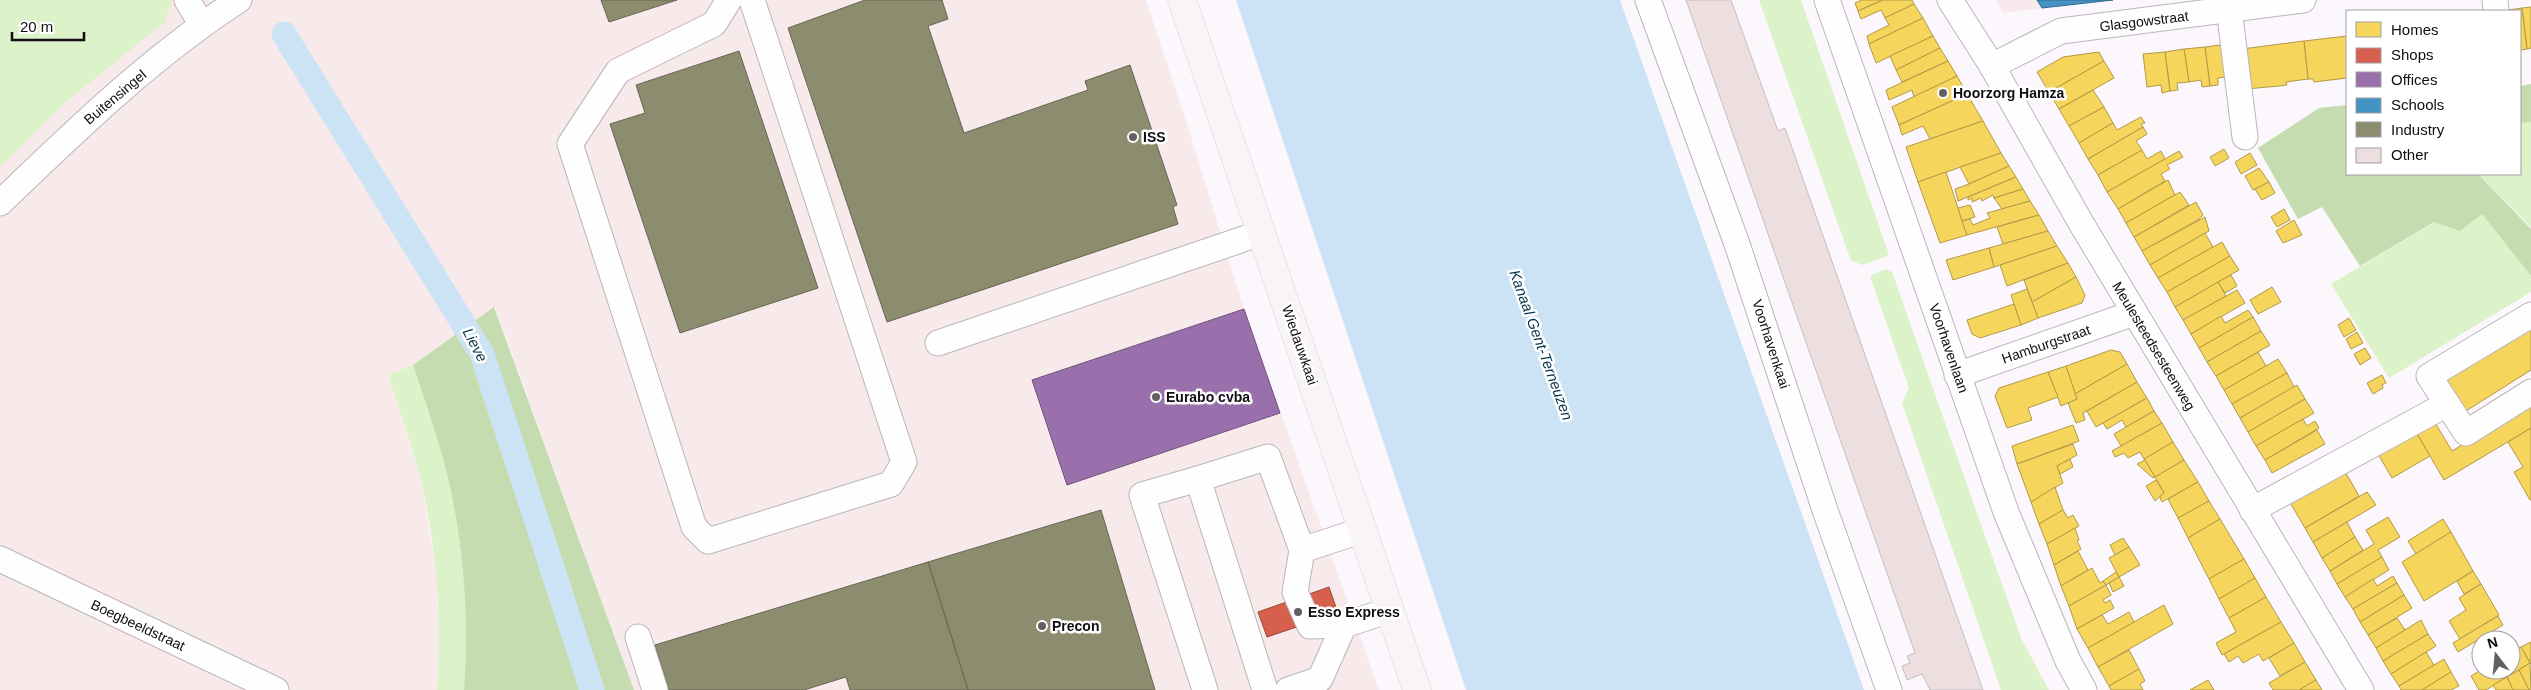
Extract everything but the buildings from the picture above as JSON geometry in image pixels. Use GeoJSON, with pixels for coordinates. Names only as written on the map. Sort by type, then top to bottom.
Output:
{"type":"FeatureCollection","features":[{"type":"Feature","properties":{"kind":"main road","name":"Wiedauwkaai"},"geometry":{"type":"LineString","coordinates":[[1182,0],[1417,690]]}},
{"type":"Feature","properties":{"kind":"street"},"geometry":{"type":"LineString","coordinates":[[187,0],[202,25]]}},
{"type":"Feature","properties":{"kind":"street","name":"Buitensingel"},"geometry":{"type":"LineString","coordinates":[[0,203],[90,117],[202,25],[239,0]]}},
{"type":"Feature","properties":{"kind":"street"},"geometry":{"type":"LineString","coordinates":[[730,0],[714,24],[618,71],[570,144],[694,528],[708,542],[891,484],[904,462],[752,0]]}},
{"type":"Feature","properties":{"kind":"street","name":"Voorhavenkaai"},"geometry":{"type":"LineString","coordinates":[[1648,0],[1737,244],[1826,514],[1889,690]]}},
{"type":"Feature","properties":{"kind":"street","name":"Voorhavenlaan"},"geometry":{"type":"LineString","coordinates":[[1827,0],[2006,512],[2068,661],[2084,690]]}},
{"type":"Feature","properties":{"kind":"street","name":"Meulesteedsesteenweg"},"geometry":{"type":"LineString","coordinates":[[1950,0],[1992,66],[2134,313],[2361,690]]}},
{"type":"Feature","properties":{"kind":"street","name":"Glasgowstraat"},"geometry":{"type":"LineString","coordinates":[[1992,66],[2061,31],[2303,0]]}},
{"type":"Feature","properties":{"kind":"street"},"geometry":{"type":"LineString","coordinates":[[2229,10],[2245,137]]}},
{"type":"Feature","properties":{"kind":"street"},"geometry":{"type":"LineString","coordinates":[[938,343],[1261,233]]}},
{"type":"Feature","properties":{"kind":"street","name":"Hamburgstraat"},"geometry":{"type":"LineString","coordinates":[[1957,375],[2134,313]]}},
{"type":"Feature","properties":{"kind":"street"},"geometry":{"type":"LineString","coordinates":[[2531,315],[2429,376],[2466,433],[2531,392]]}},
{"type":"Feature","properties":{"kind":"street"},"geometry":{"type":"LineString","coordinates":[[2252,510],[2447,404]]}},
{"type":"Feature","properties":{"kind":"street"},"geometry":{"type":"LineString","coordinates":[[1205,690],[1142,495],[1268,457],[1302,550],[1295,592],[1310,626],[1344,625],[1390,610]]}},
{"type":"Feature","properties":{"kind":"street"},"geometry":{"type":"LineString","coordinates":[[1198,479],[1265,690]]}},
{"type":"Feature","properties":{"kind":"street"},"geometry":{"type":"LineString","coordinates":[[1302,550],[1363,530]]}},
{"type":"Feature","properties":{"kind":"street","name":"Boegbeeldstraat"},"geometry":{"type":"LineString","coordinates":[[0,559],[276,690]]}},
{"type":"Feature","properties":{"kind":"street"},"geometry":{"type":"LineString","coordinates":[[1288,690],[1320,679],[1344,625]]}},
{"type":"Feature","properties":{"kind":"street"},"geometry":{"type":"LineString","coordinates":[[638,637],[655,690]]}},
{"type":"Feature","properties":{"kind":"shaded area"},"geometry":{"type":"Polygon","coordinates":[[[0,0],[1146,0],[1187,124],[1244,309],[1379,690],[634,690],[495,307],[413,365],[388,375],[421,481],[436,568],[440,653],[437,690],[0,690],[0,0]]]}},
{"type":"Feature","properties":{"kind":"shaded area"},"geometry":{"type":"Polygon","coordinates":[[[1995,0],[2113,0],[2003,13],[1995,0]]]}},
{"type":"Feature","properties":{"kind":"green space"},"geometry":{"type":"Polygon","coordinates":[[[0,0],[172,1],[165,22],[67,101],[0,167],[0,0]]]}},
{"type":"Feature","properties":{"kind":"green space"},"geometry":{"type":"Polygon","coordinates":[[[1759,0],[1801,0],[1889,255],[1863,265],[1851,261],[1759,0]]]}},
{"type":"Feature","properties":{"kind":"green space"},"geometry":{"type":"Polygon","coordinates":[[[2531,84],[2531,122],[2521,123],[2521,86],[2531,84]]]}},
{"type":"Feature","properties":{"kind":"green space"},"geometry":{"type":"Polygon","coordinates":[[[2346,105],[2346,175],[2479,175],[2531,229],[2531,276],[2482,214],[2460,231],[2434,222],[2360,266],[2322,207],[2298,219],[2258,148],[2319,108],[2346,105]]]}},
{"type":"Feature","properties":{"kind":"green space"},"geometry":{"type":"Polygon","coordinates":[[[2531,122],[2531,227],[2479,175],[2521,175],[2521,123],[2531,122]]]}},
{"type":"Feature","properties":{"kind":"green space"},"geometry":{"type":"Polygon","coordinates":[[[2482,214],[2531,276],[2531,292],[2389,378],[2331,284],[2435,222],[2460,231],[2482,214]]]}},
{"type":"Feature","properties":{"kind":"green space"},"geometry":{"type":"Polygon","coordinates":[[[1886,269],[1892,272],[2021,638],[2049,690],[2001,690],[1902,403],[1909,388],[1870,276],[1886,269]]]}},
{"type":"Feature","properties":{"kind":"green space"},"geometry":{"type":"Polygon","coordinates":[[[494,307],[634,690],[464,690],[465,608],[458,527],[443,460],[413,365],[494,307]]]}},
{"type":"Feature","properties":{"kind":"green space"},"geometry":{"type":"Polygon","coordinates":[[[413,365],[443,460],[458,527],[465,608],[464,690],[437,690],[439,637],[437,585],[431,532],[421,481],[388,375],[413,365]]]}},
{"type":"Feature","properties":{"kind":"water","name":"Kanaal Gent-Terneuzen"},"geometry":{"type":"Polygon","coordinates":[[[1236,0],[1620,0],[1864,690],[1466,690],[1236,0]]]}},
{"type":"Feature","properties":{"kind":"waterway","name":"Lieve"},"geometry":{"type":"LineString","coordinates":[[284,34],[482,354],[592,690]]}},
{"type":"Feature","properties":{"kind":"place","name":"Hoorzorg Hamza"},"geometry":{"type":"Point","coordinates":[1943,93]}},
{"type":"Feature","properties":{"kind":"place","name":"ISS"},"geometry":{"type":"Point","coordinates":[1133,137]}},
{"type":"Feature","properties":{"kind":"place","name":"Eurabo cvba"},"geometry":{"type":"Point","coordinates":[1156,397]}},
{"type":"Feature","properties":{"kind":"place","name":"Esso Express"},"geometry":{"type":"Point","coordinates":[1298,612]}},
{"type":"Feature","properties":{"kind":"place","name":"Precon"},"geometry":{"type":"Point","coordinates":[1042,626]}}]}
